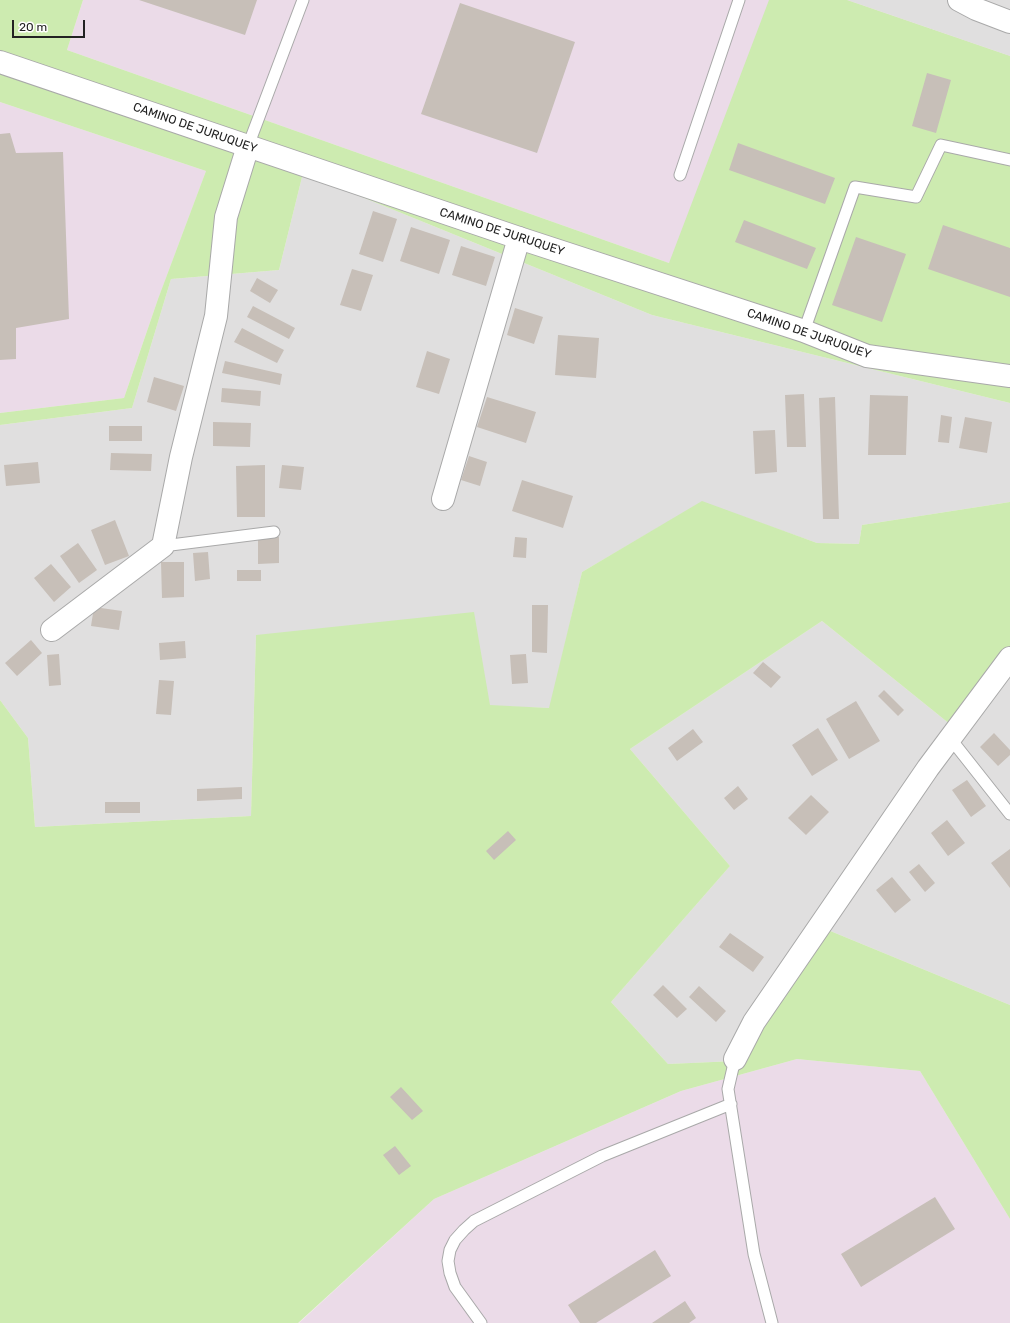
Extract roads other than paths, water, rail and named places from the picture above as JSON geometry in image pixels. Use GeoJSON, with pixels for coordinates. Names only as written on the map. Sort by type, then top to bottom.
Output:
{"type":"FeatureCollection","features":[{"type":"Feature","properties":{"kind":"street"},"geometry":{"type":"LineString","coordinates":[[959,0],[976,9],[1010,22]]}},
{"type":"Feature","properties":{"kind":"street","name":"CAMINO DE JURUQUEY"},"geometry":{"type":"LineString","coordinates":[[0,62],[519,238],[804,331],[867,356],[1010,376]]}},
{"type":"Feature","properties":{"kind":"street"},"geometry":{"type":"LineString","coordinates":[[52,630],[163,546],[181,457],[216,316],[226,217],[248,146]]}},
{"type":"Feature","properties":{"kind":"street"},"geometry":{"type":"LineString","coordinates":[[443,499],[519,238]]}},
{"type":"Feature","properties":{"kind":"street"},"geometry":{"type":"LineString","coordinates":[[735,1059],[754,1022],[928,768],[1010,658]]}},
{"type":"Feature","properties":{"kind":"lane"},"geometry":{"type":"LineString","coordinates":[[248,146],[303,0]]}},
{"type":"Feature","properties":{"kind":"lane"},"geometry":{"type":"LineString","coordinates":[[680,175],[739,0]]}},
{"type":"Feature","properties":{"kind":"lane"},"geometry":{"type":"LineString","coordinates":[[804,331],[855,188],[916,197],[941,145],[1010,160]]}},
{"type":"Feature","properties":{"kind":"lane"},"geometry":{"type":"LineString","coordinates":[[163,546],[274,532]]}},
{"type":"Feature","properties":{"kind":"lane"},"geometry":{"type":"LineString","coordinates":[[950,738],[1010,814]]}},
{"type":"Feature","properties":{"kind":"lane"},"geometry":{"type":"LineString","coordinates":[[735,1059],[728,1089],[754,1254],[772,1323]]}},
{"type":"Feature","properties":{"kind":"lane"},"geometry":{"type":"LineString","coordinates":[[481,1323],[455,1287],[450,1273],[448,1261],[450,1250],[455,1240],[464,1230],[474,1222],[602,1156],[731,1104]]}}]}
